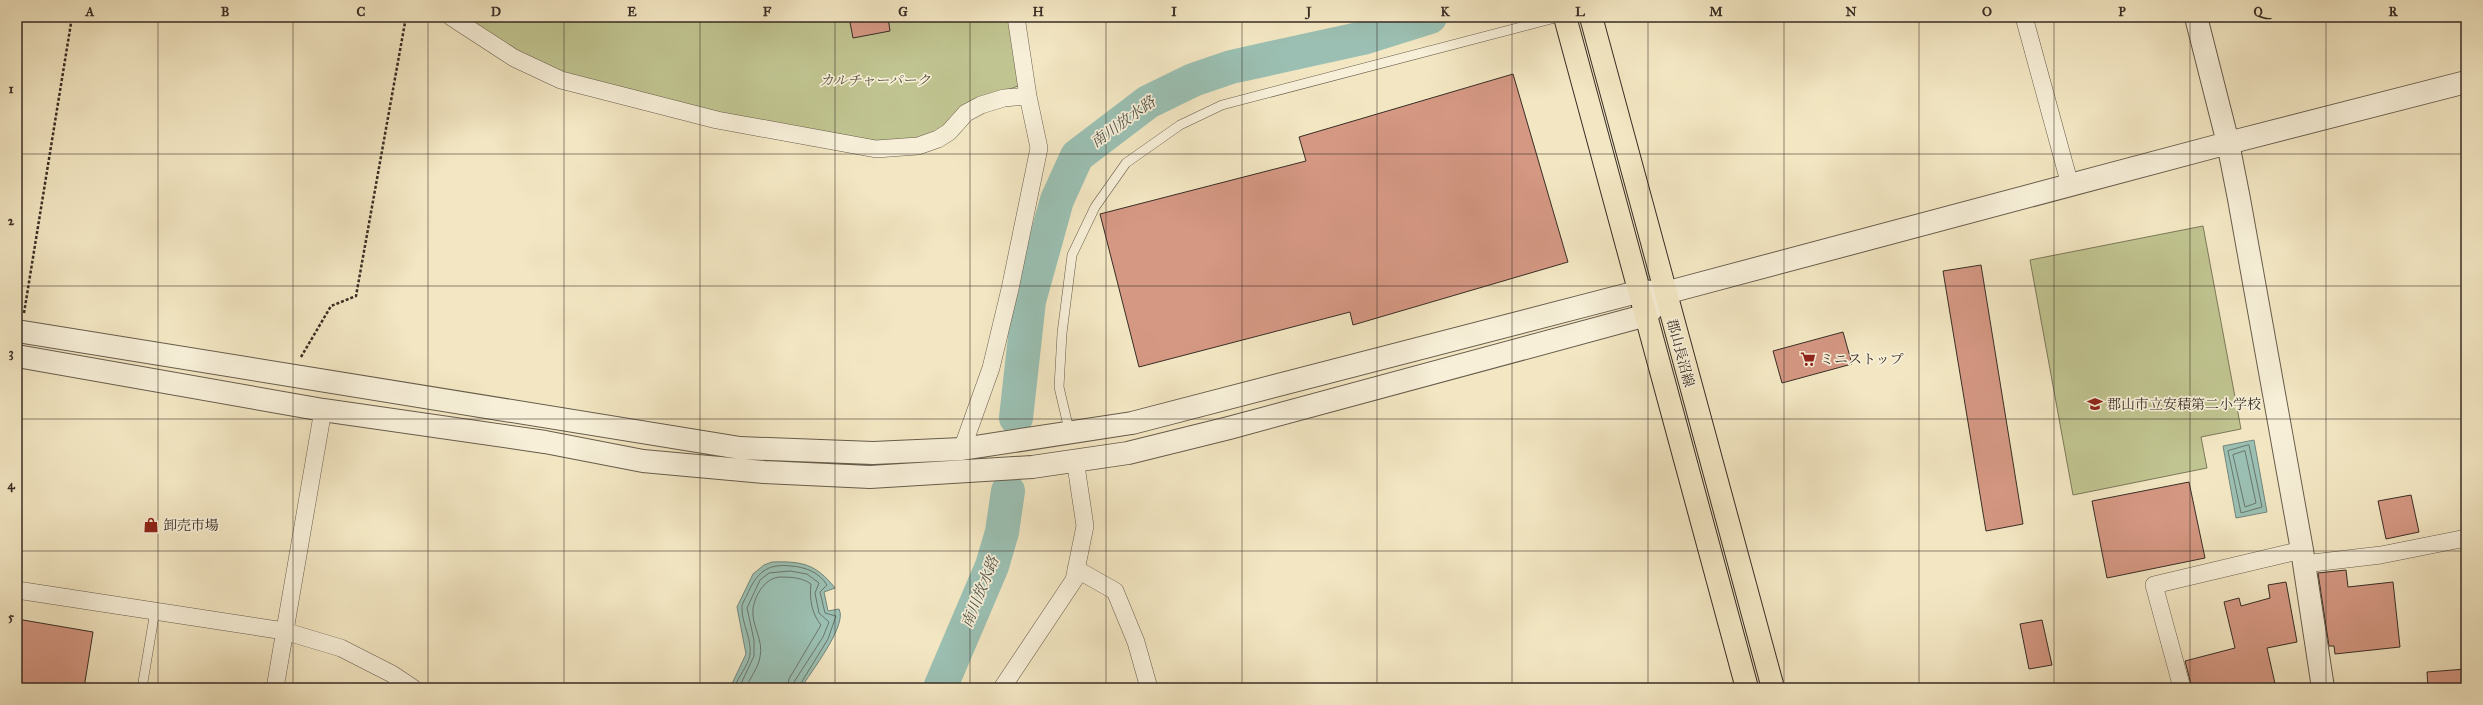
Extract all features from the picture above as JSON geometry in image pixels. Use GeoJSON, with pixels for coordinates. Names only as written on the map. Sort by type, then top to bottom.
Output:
{"type":"FeatureCollection","features":[{"type":"Feature","properties":{"kind":"main road","name":"郡山長沼線"},"geometry":{"type":"LineString","coordinates":[[1565,17],[1641,291],[1748,688]]}},
{"type":"Feature","properties":{"kind":"main road","name":"郡山長沼線"},"geometry":{"type":"LineString","coordinates":[[1590,17],[1773,688]]}},
{"type":"Feature","properties":{"kind":"street"},"geometry":{"type":"LineString","coordinates":[[450,17],[514,58],[561,80],[717,120],[876,149],[906,148],[938,139],[949,132],[966,113],[1004,98],[1028,96]]}},
{"type":"Feature","properties":{"kind":"street"},"geometry":{"type":"LineString","coordinates":[[962,449],[991,368],[1010,289],[1039,148],[1028,96],[1016,17]]}},
{"type":"Feature","properties":{"kind":"street"},"geometry":{"type":"LineString","coordinates":[[2024,17],[2070,185]]}},
{"type":"Feature","properties":{"kind":"street"},"geometry":{"type":"LineString","coordinates":[[2196,17],[2228,143],[2303,557],[2323,688]]}},
{"type":"Feature","properties":{"kind":"street"},"geometry":{"type":"LineString","coordinates":[[19,332],[740,448],[873,453],[962,449],[1132,424],[1641,291],[1665,293],[2228,143],[2466,82]]}},
{"type":"Feature","properties":{"kind":"street"},"geometry":{"type":"LineString","coordinates":[[17,356],[323,410],[544,442],[643,461],[757,472],[870,477],[981,472],[1032,467],[1075,459],[1128,453],[1229,428],[1647,315],[1665,293]]}},
{"type":"Feature","properties":{"kind":"street"},"geometry":{"type":"LineString","coordinates":[[274,688],[323,410]]}},
{"type":"Feature","properties":{"kind":"street"},"geometry":{"type":"LineString","coordinates":[[1002,688],[1074,580],[1085,526],[1075,459]]}},
{"type":"Feature","properties":{"kind":"street"},"geometry":{"type":"LineString","coordinates":[[2182,688],[2154,585],[2303,557],[2380,555],[2466,538]]}},
{"type":"Feature","properties":{"kind":"street"},"geometry":{"type":"LineString","coordinates":[[1076,570],[1115,591],[1136,642],[1149,688]]}},
{"type":"Feature","properties":{"kind":"street"},"geometry":{"type":"LineString","coordinates":[[17,590],[284,631],[341,648],[392,674],[413,688]]}},
{"type":"Feature","properties":{"kind":"lane"},"geometry":{"type":"LineString","coordinates":[[1070,434],[1059,387],[1062,333],[1072,255],[1095,207],[1126,163],[1180,125],[1222,105],[1559,17]]}},
{"type":"Feature","properties":{"kind":"lane"},"geometry":{"type":"LineString","coordinates":[[142,688],[155,611]]}},
{"type":"Feature","properties":{"kind":"path"},"geometry":{"type":"LineString","coordinates":[[19,332],[72,17]]}},
{"type":"Feature","properties":{"kind":"path"},"geometry":{"type":"LineString","coordinates":[[289,376],[331,306],[356,296],[406,17]]}},
{"type":"Feature","properties":{"kind":"green space","name":"カルチャーパーク"},"geometry":{"type":"Polygon","coordinates":[[[461,17],[1022,17],[1018,86],[973,103],[947,128],[908,144],[805,133],[560,75],[509,49],[461,17]]]}},
{"type":"Feature","properties":{"kind":"green space"},"geometry":{"type":"Polygon","coordinates":[[[2203,226],[2241,429],[2201,437],[2207,468],[2073,495],[2030,260],[2203,226]]]}},
{"type":"Feature","properties":{"kind":"water"},"geometry":{"type":"Polygon","coordinates":[[[2254,440],[2267,512],[2236,518],[2223,446],[2254,440]]]}},
{"type":"Feature","properties":{"kind":"water"},"geometry":{"type":"Polygon","coordinates":[[[772,562],[800,563],[815,569],[828,580],[835,588],[824,592],[828,611],[839,609],[840,616],[838,626],[827,649],[801,688],[730,688],[746,654],[737,607],[753,574],[764,565],[772,562]]]}},
{"type":"Feature","properties":{"kind":"building"},"geometry":{"type":"Polygon","coordinates":[[[849,17],[888,17],[890,31],[853,38],[849,17]]]}},
{"type":"Feature","properties":{"kind":"building"},"geometry":{"type":"Polygon","coordinates":[[[1513,74],[1568,262],[1353,325],[1350,312],[1139,367],[1100,214],[1306,161],[1299,137],[1513,74]]]}},
{"type":"Feature","properties":{"kind":"building"},"geometry":{"type":"Polygon","coordinates":[[[1981,265],[2023,524],[1986,531],[1943,271],[1981,265]]]}},
{"type":"Feature","properties":{"kind":"building"},"geometry":{"type":"Polygon","coordinates":[[[1843,332],[1852,364],[1782,383],[1773,351],[1843,332]]]}},
{"type":"Feature","properties":{"kind":"building"},"geometry":{"type":"Polygon","coordinates":[[[2189,482],[2205,558],[2107,578],[2092,501],[2189,482]]]}},
{"type":"Feature","properties":{"kind":"building"},"geometry":{"type":"Polygon","coordinates":[[[2411,495],[2419,532],[2386,539],[2378,501],[2411,495]]]}},
{"type":"Feature","properties":{"kind":"building"},"geometry":{"type":"Polygon","coordinates":[[[2346,570],[2348,587],[2393,582],[2400,647],[2335,654],[2334,646],[2329,646],[2318,573],[2346,570]]]}},
{"type":"Feature","properties":{"kind":"building"},"geometry":{"type":"Polygon","coordinates":[[[2286,582],[2297,642],[2267,648],[2276,688],[2192,688],[2185,661],[2235,648],[2224,602],[2239,598],[2241,606],[2270,598],[2268,585],[2286,582]]]}},
{"type":"Feature","properties":{"kind":"building"},"geometry":{"type":"Polygon","coordinates":[[[17,619],[93,632],[84,688],[17,688],[17,619]]]}},
{"type":"Feature","properties":{"kind":"building"},"geometry":{"type":"Polygon","coordinates":[[[2042,620],[2052,665],[2029,669],[2020,624],[2042,620]]]}},
{"type":"Feature","properties":{"kind":"building"},"geometry":{"type":"Polygon","coordinates":[[[2466,669],[2466,688],[2428,688],[2427,672],[2466,669]]]}},
{"type":"Feature","properties":{"kind":"waterway","name":"南川放水路"},"geometry":{"type":"LineString","coordinates":[[1016,418],[1029,301],[1057,200],[1077,156],[1148,102],[1193,80],[1231,67],[1363,38],[1430,17]]}},
{"type":"Feature","properties":{"kind":"waterway","name":"南川放水路"},"geometry":{"type":"LineString","coordinates":[[940,688],[992,566],[1002,532],[1008,491]]}},
{"type":"Feature","properties":{"kind":"place","name":"ミニストップ"},"geometry":{"type":"Point","coordinates":[1808,359]}},
{"type":"Feature","properties":{"kind":"place","name":"郡山市立安積第二小学校"},"geometry":{"type":"Point","coordinates":[2095,404]}},
{"type":"Feature","properties":{"kind":"place","name":"卸売市場"},"geometry":{"type":"Point","coordinates":[151,525]}}]}
